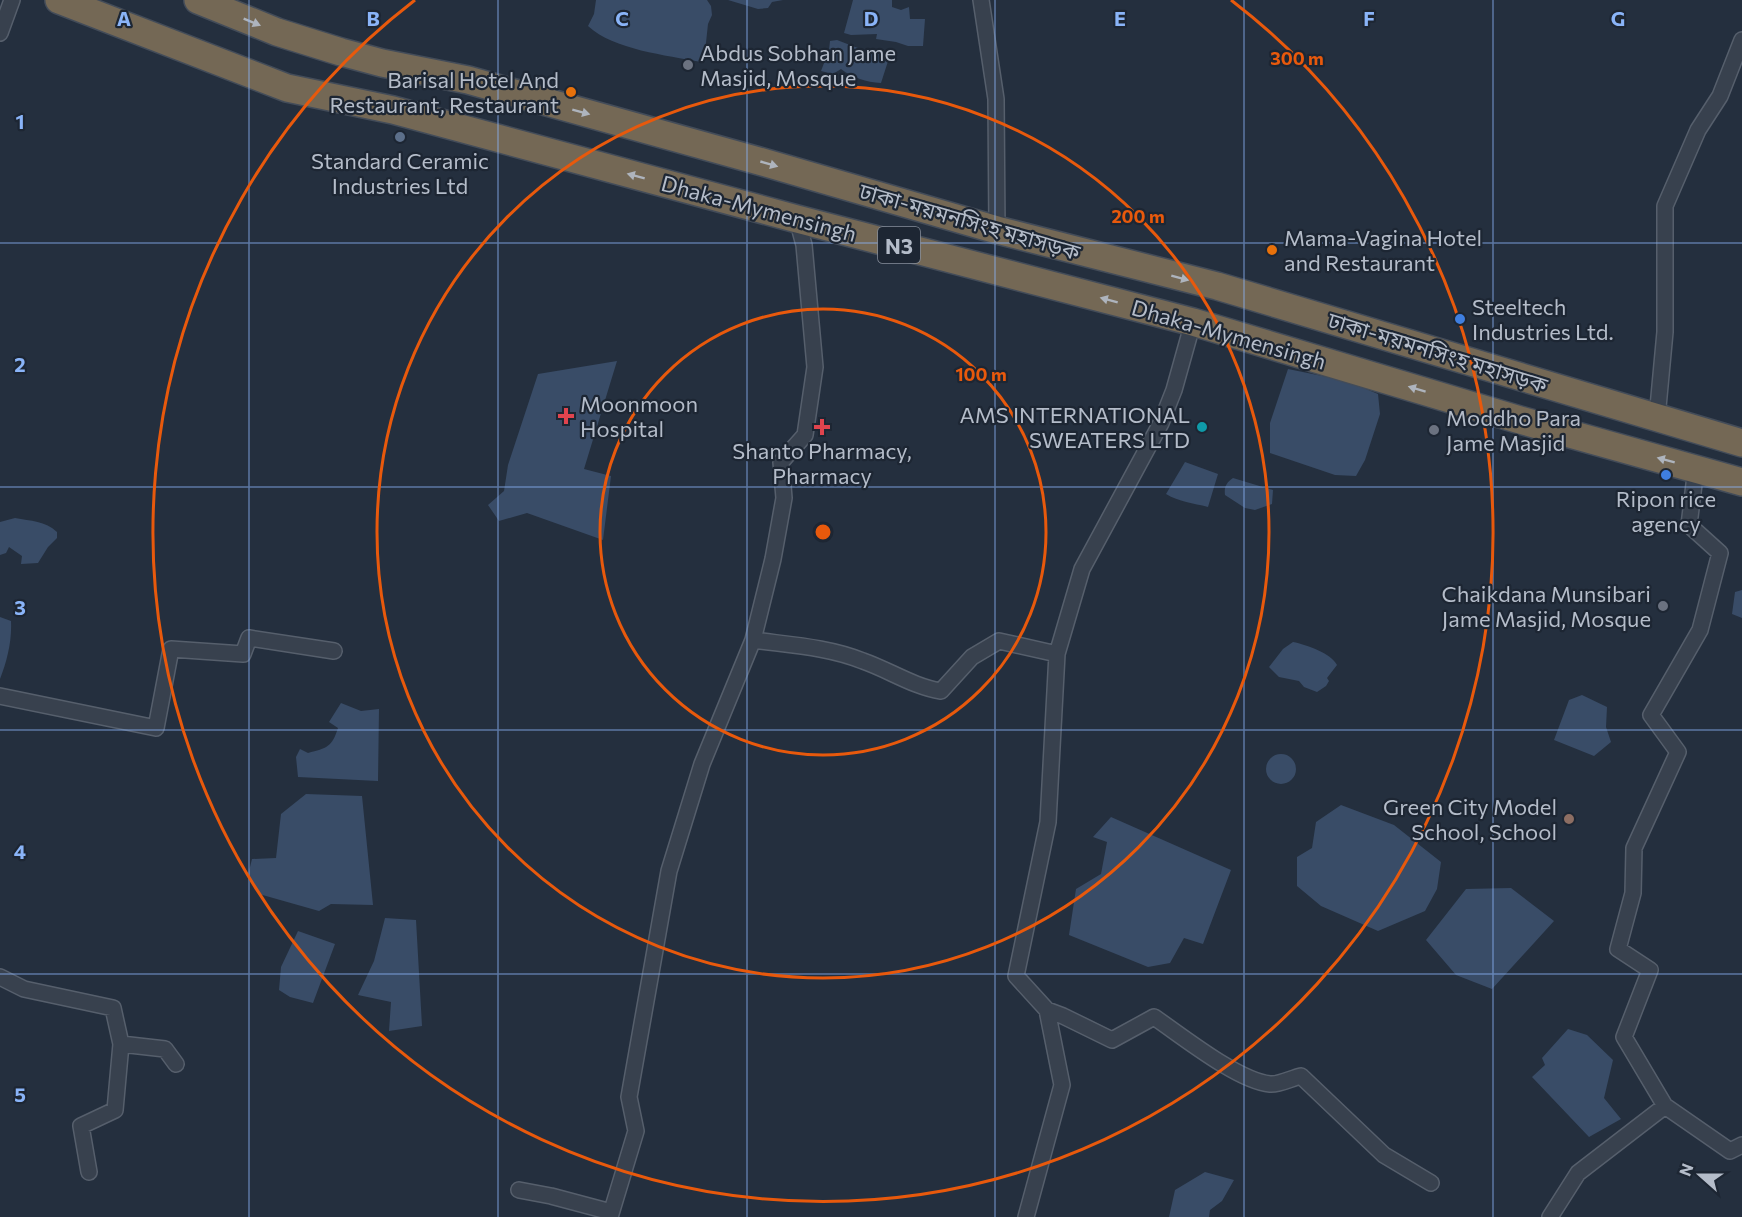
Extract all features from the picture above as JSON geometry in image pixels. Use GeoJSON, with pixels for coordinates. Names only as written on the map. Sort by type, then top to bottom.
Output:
{"type":"FeatureCollection","features":[{"type":"Feature","properties":{"kind":"highway","name":"Dhaka-Mymensingh"},"geometry":{"type":"LineString","coordinates":[[59,0],[287,88],[393,110],[797,219],[1193,322],[1520,420],[1742,482]]}},
{"type":"Feature","properties":{"kind":"highway","name":"ঢাকা-ময়মনসিংহ মহাসড়ক"},"geometry":{"type":"LineString","coordinates":[[198,0],[277,32],[341,52],[382,63],[468,80],[997,230],[1217,286],[1742,443]]}},
{"type":"Feature","properties":{"kind":"street"},"geometry":{"type":"LineString","coordinates":[[0,33],[12,0]]}},
{"type":"Feature","properties":{"kind":"street"},"geometry":{"type":"LineString","coordinates":[[981,0],[996,99],[997,230]]}},
{"type":"Feature","properties":{"kind":"street"},"geometry":{"type":"LineString","coordinates":[[1657,418],[1665,332],[1665,206],[1698,130],[1720,96],[1740,49]]}},
{"type":"Feature","properties":{"kind":"street"},"geometry":{"type":"LineString","coordinates":[[519,1190],[551,1196],[611,1214],[636,1131],[629,1097],[669,871],[702,764],[753,640],[773,560],[784,498],[781,462],[805,435],[815,367],[804,245],[797,219]]}},
{"type":"Feature","properties":{"kind":"street"},"geometry":{"type":"LineString","coordinates":[[1193,322],[1174,390],[1161,423],[1082,569],[1057,654],[1048,822],[1016,976],[1047,1010],[1112,1040],[1154,1017],[1217,1061],[1257,1080],[1272,1084],[1301,1076],[1384,1155],[1431,1183]]}},
{"type":"Feature","properties":{"kind":"street"},"geometry":{"type":"LineString","coordinates":[[1696,468],[1689,525],[1720,553],[1700,630],[1651,715],[1678,752],[1634,848],[1633,893],[1618,949],[1650,970],[1624,1037],[1665,1106],[1730,1151],[1742,1146]]}},
{"type":"Feature","properties":{"kind":"street"},"geometry":{"type":"LineString","coordinates":[[0,696],[156,728],[171,649],[243,654],[249,638],[334,651]]}},
{"type":"Feature","properties":{"kind":"street"},"geometry":{"type":"LineString","coordinates":[[753,640],[816,648],[861,660],[927,688],[941,691],[972,657],[999,641],[1057,654]]}},
{"type":"Feature","properties":{"kind":"street"},"geometry":{"type":"LineString","coordinates":[[0,977],[24,988],[112,1008],[122,1044],[115,1110],[81,1126],[89,1172]]}},
{"type":"Feature","properties":{"kind":"street"},"geometry":{"type":"LineString","coordinates":[[1026,1217],[1062,1085],[1047,1010]]}},
{"type":"Feature","properties":{"kind":"street"},"geometry":{"type":"LineString","coordinates":[[122,1044],[165,1049],[176,1064]]}},
{"type":"Feature","properties":{"kind":"street"},"geometry":{"type":"LineString","coordinates":[[1551,1217],[1578,1173],[1665,1106]]}},
{"type":"Feature","properties":{"kind":"water"},"geometry":{"type":"Polygon","coordinates":[[[596,0],[707,0],[711,6],[712,15],[708,24],[705,52],[701,62],[626,46],[599,34],[588,26],[594,14],[596,0]]]}},
{"type":"Feature","properties":{"kind":"water"},"geometry":{"type":"Polygon","coordinates":[[[728,0],[783,0],[772,2],[768,8],[758,9],[728,0]]]}},
{"type":"Feature","properties":{"kind":"water"},"geometry":{"type":"Polygon","coordinates":[[[853,0],[892,0],[892,7],[901,10],[909,7],[910,19],[925,19],[923,46],[908,46],[876,39],[877,34],[844,33],[853,0]]]}},
{"type":"Feature","properties":{"kind":"water"},"geometry":{"type":"Polygon","coordinates":[[[837,40],[863,50],[888,53],[890,55],[881,83],[860,79],[841,69],[833,74],[821,71],[830,41],[837,40]]]}},
{"type":"Feature","properties":{"kind":"water"},"geometry":{"type":"Polygon","coordinates":[[[617,361],[584,469],[611,476],[603,540],[527,513],[499,521],[488,505],[504,491],[508,465],[538,374],[617,361]]]}},
{"type":"Feature","properties":{"kind":"water"},"geometry":{"type":"Polygon","coordinates":[[[1288,369],[1347,381],[1378,394],[1380,414],[1365,460],[1356,476],[1335,475],[1270,453],[1270,423],[1288,369]]]}},
{"type":"Feature","properties":{"kind":"water"},"geometry":{"type":"Polygon","coordinates":[[[1185,462],[1218,474],[1208,507],[1181,501],[1166,494],[1185,462]]]}},
{"type":"Feature","properties":{"kind":"water"},"geometry":{"type":"Polygon","coordinates":[[[1233,478],[1273,490],[1272,504],[1255,510],[1245,508],[1225,495],[1226,485],[1233,478]]]}},
{"type":"Feature","properties":{"kind":"water"},"geometry":{"type":"Polygon","coordinates":[[[15,518],[43,524],[57,532],[57,538],[38,563],[21,564],[22,556],[9,547],[6,553],[0,555],[0,522],[15,518]]]}},
{"type":"Feature","properties":{"kind":"water"},"geometry":{"type":"Polygon","coordinates":[[[1742,590],[1742,618],[1732,614],[1735,592],[1742,590]]]}},
{"type":"Feature","properties":{"kind":"water"},"geometry":{"type":"Polygon","coordinates":[[[0,617],[11,621],[11,636],[0,679],[0,617]]]}},
{"type":"Feature","properties":{"kind":"water"},"geometry":{"type":"Polygon","coordinates":[[[1293,642],[1324,653],[1337,665],[1327,678],[1329,681],[1326,686],[1317,692],[1304,687],[1299,681],[1279,677],[1269,667],[1283,649],[1293,642]]]}},
{"type":"Feature","properties":{"kind":"water"},"geometry":{"type":"Polygon","coordinates":[[[1582,695],[1607,707],[1606,727],[1611,742],[1594,756],[1554,740],[1569,700],[1582,695]]]}},
{"type":"Feature","properties":{"kind":"water"},"geometry":{"type":"Polygon","coordinates":[[[341,703],[361,711],[379,709],[378,781],[298,777],[296,757],[300,749],[308,753],[331,743],[338,728],[329,722],[341,703]]]}},
{"type":"Feature","properties":{"kind":"water"},"geometry":{"type":"Polygon","coordinates":[[[1281,754],[1292,758],[1296,769],[1292,780],[1281,784],[1270,780],[1266,769],[1270,758],[1281,754]]]}},
{"type":"Feature","properties":{"kind":"water"},"geometry":{"type":"Polygon","coordinates":[[[306,794],[362,796],[373,905],[331,904],[319,911],[259,894],[248,875],[252,859],[276,858],[281,814],[306,794]]]}},
{"type":"Feature","properties":{"kind":"water"},"geometry":{"type":"Polygon","coordinates":[[[1341,805],[1394,825],[1441,862],[1437,889],[1425,911],[1378,931],[1321,906],[1297,886],[1297,857],[1312,848],[1316,822],[1341,805]]]}},
{"type":"Feature","properties":{"kind":"water"},"geometry":{"type":"Polygon","coordinates":[[[1111,817],[1231,870],[1203,944],[1184,938],[1170,963],[1148,967],[1069,935],[1076,889],[1101,874],[1107,842],[1093,837],[1111,817]]]}},
{"type":"Feature","properties":{"kind":"water"},"geometry":{"type":"Polygon","coordinates":[[[1511,888],[1554,921],[1492,989],[1456,975],[1426,940],[1466,889],[1511,888]]]}},
{"type":"Feature","properties":{"kind":"water"},"geometry":{"type":"Polygon","coordinates":[[[385,918],[416,920],[422,1026],[389,1031],[391,1002],[358,995],[374,961],[385,918]]]}},
{"type":"Feature","properties":{"kind":"water"},"geometry":{"type":"Polygon","coordinates":[[[298,931],[335,944],[313,1003],[290,997],[279,990],[281,967],[298,931]]]}},
{"type":"Feature","properties":{"kind":"water"},"geometry":{"type":"Polygon","coordinates":[[[1568,1029],[1587,1035],[1613,1060],[1604,1098],[1621,1119],[1589,1137],[1532,1077],[1545,1065],[1542,1058],[1568,1029]]]}},
{"type":"Feature","properties":{"kind":"water"},"geometry":{"type":"Polygon","coordinates":[[[1205,1172],[1234,1180],[1222,1201],[1210,1210],[1209,1217],[1169,1217],[1175,1190],[1205,1172]]]}},
{"type":"Feature","properties":{"kind":"place","name":"Abdus Sobhan Jame Masjid, Mosque"},"geometry":{"type":"Point","coordinates":[688,65]}},
{"type":"Feature","properties":{"kind":"place","name":"Barisal Hotel And Restaurant, Restaurant"},"geometry":{"type":"Point","coordinates":[571,92]}},
{"type":"Feature","properties":{"kind":"place","name":"Standard Ceramic Industries Ltd"},"geometry":{"type":"Point","coordinates":[400,137]}},
{"type":"Feature","properties":{"kind":"place","name":"Mama-Vagina Hotel and Restaurant"},"geometry":{"type":"Point","coordinates":[1272,250]}},
{"type":"Feature","properties":{"kind":"place","name":"Steeltech Industries Ltd."},"geometry":{"type":"Point","coordinates":[1460,319]}},
{"type":"Feature","properties":{"kind":"place","name":"Moonmoon Hospital"},"geometry":{"type":"Point","coordinates":[566,416]}},
{"type":"Feature","properties":{"kind":"place","name":"Shanto Pharmacy, Pharmacy"},"geometry":{"type":"Point","coordinates":[822,427]}},
{"type":"Feature","properties":{"kind":"place","name":"AMS INTERNATIONAL SWEATERS LTD"},"geometry":{"type":"Point","coordinates":[1202,427]}},
{"type":"Feature","properties":{"kind":"place","name":"Moddho Para Jame Masjid"},"geometry":{"type":"Point","coordinates":[1434,430]}},
{"type":"Feature","properties":{"kind":"place","name":"Ripon rice agency"},"geometry":{"type":"Point","coordinates":[1666,475]}},
{"type":"Feature","properties":{"kind":"place","name":"Chaikdana Munsibari Jame Masjid, Mosque"},"geometry":{"type":"Point","coordinates":[1663,606]}},
{"type":"Feature","properties":{"kind":"place","name":"Green City Model School, School"},"geometry":{"type":"Point","coordinates":[1569,819]}}]}
